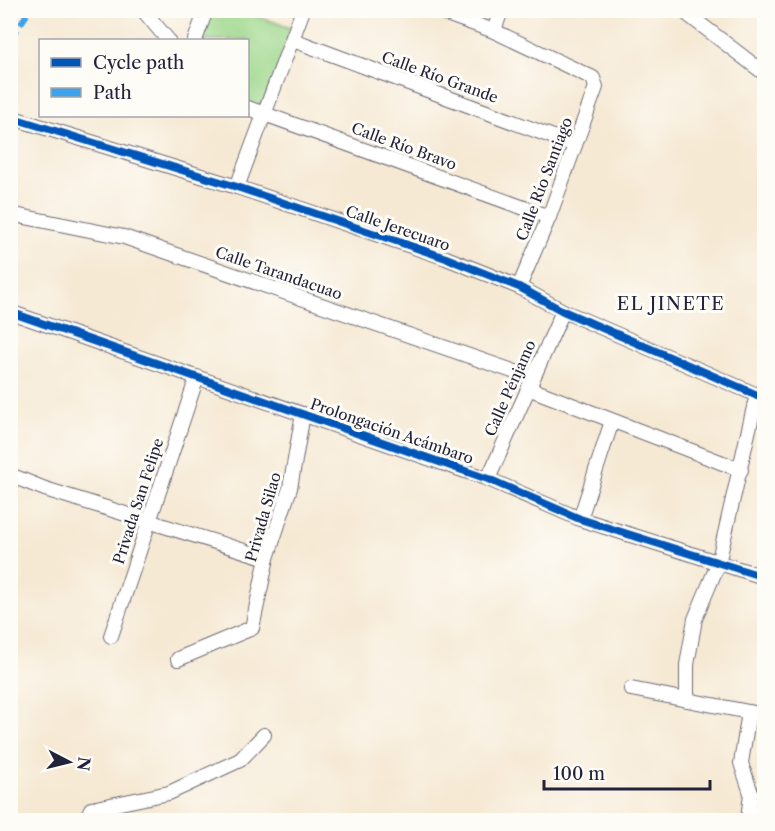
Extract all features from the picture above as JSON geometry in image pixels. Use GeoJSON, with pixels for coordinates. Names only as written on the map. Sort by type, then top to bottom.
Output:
{"type":"FeatureCollection","features":[{"type":"Feature","properties":{"kind":"street"},"geometry":{"type":"LineString","coordinates":[[143,10],[167,39]]}},
{"type":"Feature","properties":{"kind":"street"},"geometry":{"type":"LineString","coordinates":[[195,39],[206,10]]}},
{"type":"Feature","properties":{"kind":"street"},"geometry":{"type":"LineString","coordinates":[[237,187],[303,10]]}},
{"type":"Feature","properties":{"kind":"street"},"geometry":{"type":"LineString","coordinates":[[435,10],[494,31],[501,10]]}},
{"type":"Feature","properties":{"kind":"street"},"geometry":{"type":"LineString","coordinates":[[682,10],[765,73]]}},
{"type":"Feature","properties":{"kind":"street","name":"Calle Río Santiago"},"geometry":{"type":"LineString","coordinates":[[494,31],[593,78],[596,82],[549,217],[519,287]]}},
{"type":"Feature","properties":{"kind":"street","name":"Calle Río Grande"},"geometry":{"type":"LineString","coordinates":[[293,40],[575,145]]}},
{"type":"Feature","properties":{"kind":"street","name":"Calle Río Bravo"},"geometry":{"type":"LineString","coordinates":[[249,108],[549,217]]}},
{"type":"Feature","properties":{"kind":"street","name":"Calle Jerecuaro"},"geometry":{"type":"LineString","coordinates":[[10,117],[237,187],[446,258],[519,287],[563,310],[761,396]]}},
{"type":"Feature","properties":{"kind":"street","name":"Calle Tarandacuao"},"geometry":{"type":"LineString","coordinates":[[10,214],[124,237],[531,383],[612,421],[741,470]]}},
{"type":"Feature","properties":{"kind":"street","name":"Calle Pénjamo"},"geometry":{"type":"LineString","coordinates":[[488,479],[563,310]]}},
{"type":"Feature","properties":{"kind":"street","name":"Prolongación Acámbaro"},"geometry":{"type":"LineString","coordinates":[[10,312],[488,479],[580,519],[765,577]]}},
{"type":"Feature","properties":{"kind":"street","name":"Privada San Felipe"},"geometry":{"type":"LineString","coordinates":[[111,636],[197,377]]}},
{"type":"Feature","properties":{"kind":"street"},"geometry":{"type":"LineString","coordinates":[[687,700],[687,665],[695,619],[718,564],[761,396]]}},
{"type":"Feature","properties":{"kind":"street","name":"Privada Silao"},"geometry":{"type":"LineString","coordinates":[[178,659],[252,628],[267,558],[290,488],[303,414]]}},
{"type":"Feature","properties":{"kind":"street"},"geometry":{"type":"LineString","coordinates":[[580,519],[612,421]]}},
{"type":"Feature","properties":{"kind":"street"},"geometry":{"type":"LineString","coordinates":[[10,475],[45,489],[267,558]]}},
{"type":"Feature","properties":{"kind":"street"},"geometry":{"type":"LineString","coordinates":[[631,688],[765,715]]}},
{"type":"Feature","properties":{"kind":"street"},"geometry":{"type":"LineString","coordinates":[[748,820],[751,793],[741,763],[749,712]]}},
{"type":"Feature","properties":{"kind":"street"},"geometry":{"type":"LineString","coordinates":[[86,820],[91,809],[169,793],[240,760],[264,735]]}},
{"type":"Feature","properties":{"kind":"green space"},"geometry":{"type":"Polygon","coordinates":[[[206,11],[243,11],[296,30],[266,114],[249,108],[249,39],[195,39],[206,11]]]}},
{"type":"Feature","properties":{"kind":"marked path"},"geometry":{"type":"LineString","coordinates":[[10,39],[30,10]]}},
{"type":"Feature","properties":{"kind":"cycle path"},"geometry":{"type":"LineString","coordinates":[[10,117],[237,187],[446,258],[519,287],[563,311],[764,398]]}},
{"type":"Feature","properties":{"kind":"cycle path"},"geometry":{"type":"LineString","coordinates":[[10,312],[488,479],[580,519],[764,577]]}},
{"type":"Feature","properties":{"kind":"district","name":"EL JINETE"},"geometry":{"type":"Point","coordinates":[671,304]}}]}
